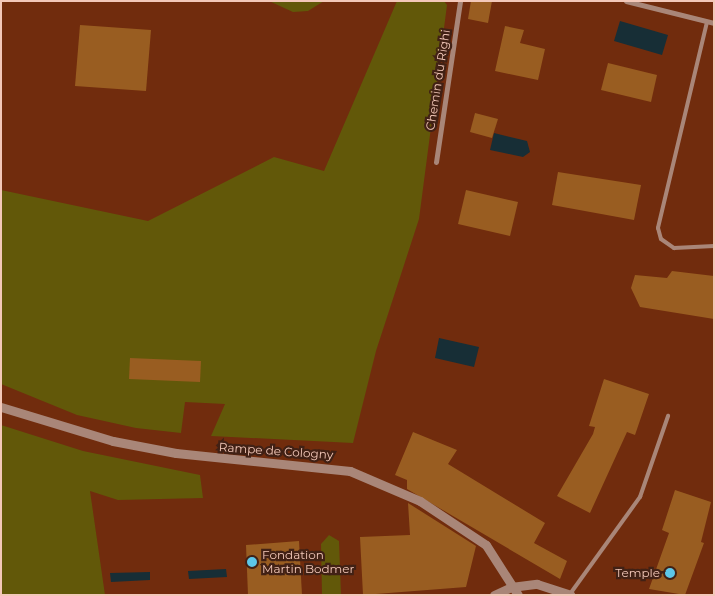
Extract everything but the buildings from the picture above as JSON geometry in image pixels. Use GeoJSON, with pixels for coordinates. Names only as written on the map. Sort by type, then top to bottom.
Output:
{"type":"FeatureCollection","features":[{"type":"Feature","properties":{"kind":"street","name":"Chemin du Righi"},"geometry":{"type":"LineString","coordinates":[[436,162],[460,1]]}},
{"type":"Feature","properties":{"kind":"street"},"geometry":{"type":"LineString","coordinates":[[626,1],[714,23]]}},
{"type":"Feature","properties":{"kind":"street","name":"Rampe de Cologny"},"geometry":{"type":"LineString","coordinates":[[1,407],[86,434],[176,454],[350,471],[420,501],[486,545],[511,587],[518,595]]}},
{"type":"Feature","properties":{"kind":"street"},"geometry":{"type":"LineString","coordinates":[[494,595],[511,587],[536,584],[570,595]]}},
{"type":"Feature","properties":{"kind":"lane"},"geometry":{"type":"LineString","coordinates":[[707,22],[658,228],[661,239],[674,248],[714,246]]}},
{"type":"Feature","properties":{"kind":"lane"},"geometry":{"type":"LineString","coordinates":[[570,595],[640,497],[668,416]]}},
{"type":"Feature","properties":{"kind":"shaded area"},"geometry":{"type":"Polygon","coordinates":[[[269,1],[324,1],[308,11],[293,12],[269,1]]]}},
{"type":"Feature","properties":{"kind":"shaded area"},"geometry":{"type":"Polygon","coordinates":[[[397,1],[444,1],[447,5],[419,219],[376,351],[353,443],[211,436],[225,404],[185,402],[181,433],[136,428],[77,415],[1,384],[1,190],[148,221],[274,157],[324,171],[397,1]]]}},
{"type":"Feature","properties":{"kind":"shaded area"},"geometry":{"type":"Polygon","coordinates":[[[1,425],[83,451],[200,475],[203,498],[118,500],[90,491],[105,595],[1,595],[1,425]]]}},
{"type":"Feature","properties":{"kind":"shaded area"},"geometry":{"type":"Polygon","coordinates":[[[329,535],[339,541],[341,595],[322,594],[321,544],[329,535]]]}},
{"type":"Feature","properties":{"kind":"water"},"geometry":{"type":"Polygon","coordinates":[[[620,21],[668,35],[662,55],[614,41],[620,21]]]}},
{"type":"Feature","properties":{"kind":"water"},"geometry":{"type":"Polygon","coordinates":[[[494,133],[527,141],[530,152],[523,157],[490,150],[494,133]]]}},
{"type":"Feature","properties":{"kind":"water"},"geometry":{"type":"Polygon","coordinates":[[[439,338],[479,347],[474,367],[435,358],[439,338]]]}},
{"type":"Feature","properties":{"kind":"water"},"geometry":{"type":"Polygon","coordinates":[[[226,569],[227,577],[189,579],[188,571],[226,569]]]}},
{"type":"Feature","properties":{"kind":"water"},"geometry":{"type":"Polygon","coordinates":[[[150,572],[150,580],[111,582],[110,573],[150,572]]]}},
{"type":"Feature","properties":{"kind":"place","name":"Fondation Martin Bodmer"},"geometry":{"type":"Point","coordinates":[252,562]}},
{"type":"Feature","properties":{"kind":"place","name":"Temple"},"geometry":{"type":"Point","coordinates":[670,573]}}]}
